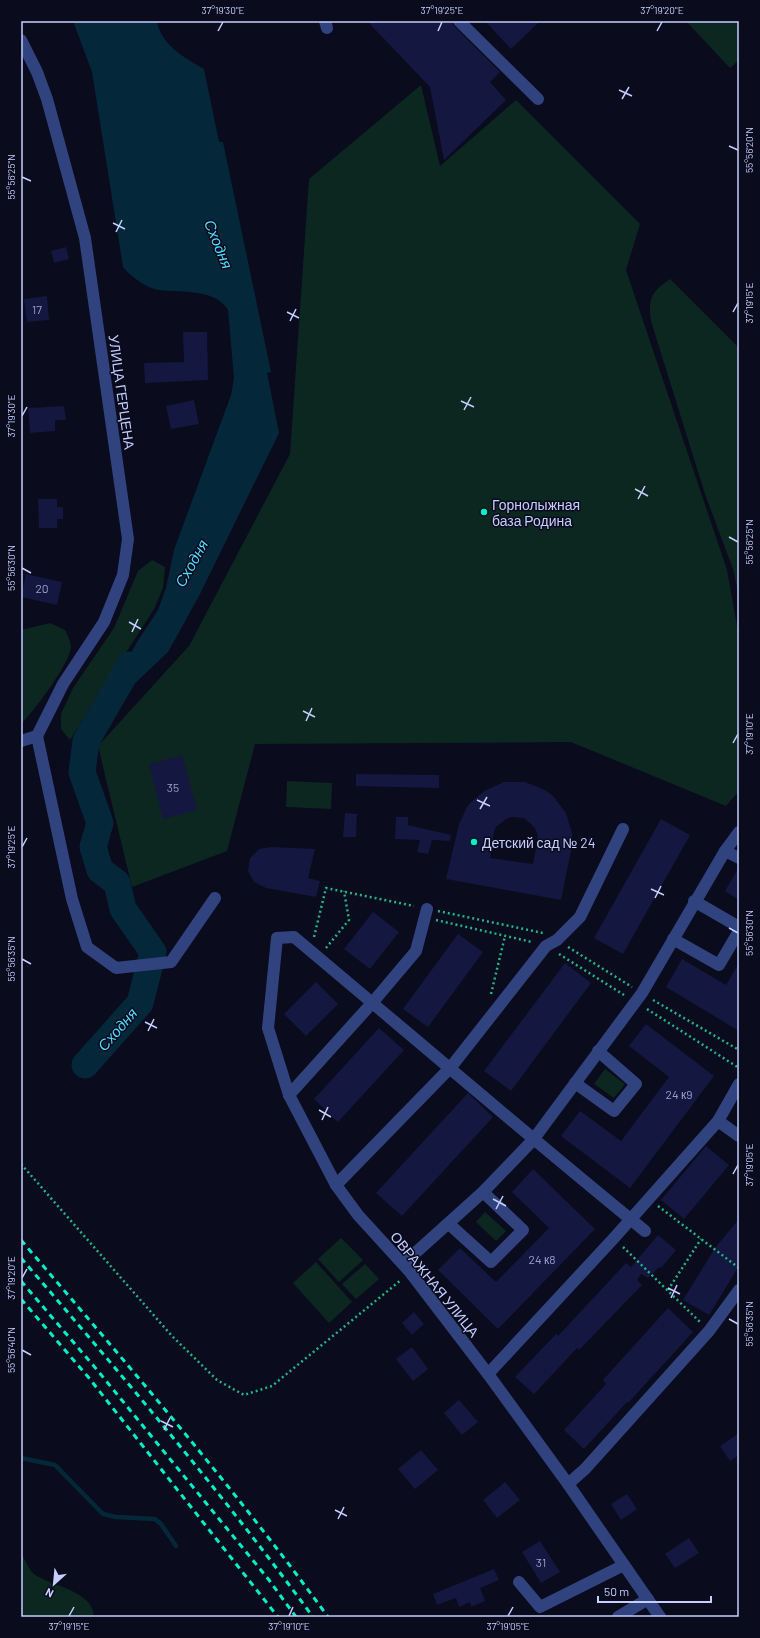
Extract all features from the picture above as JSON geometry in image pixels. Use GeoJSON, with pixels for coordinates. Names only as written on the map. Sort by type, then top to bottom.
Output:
{"type":"FeatureCollection","features":[{"type":"Feature","properties":{"kind":"street"},"geometry":{"type":"LineString","coordinates":[[459,21],[538,99]]}},
{"type":"Feature","properties":{"kind":"street","name":"УЛИЦА ГЕРЦЕНА"},"geometry":{"type":"LineString","coordinates":[[21,40],[37,72],[47,99],[85,238],[128,539],[123,575],[104,622],[63,684],[37,736]]}},
{"type":"Feature","properties":{"kind":"street"},"geometry":{"type":"LineString","coordinates":[[21,741],[37,736],[72,899],[87,947],[116,968],[171,962],[215,898]]}},
{"type":"Feature","properties":{"kind":"street"},"geometry":{"type":"LineString","coordinates":[[336,1185],[451,1067],[546,946],[557,940],[580,917],[624,829]]}},
{"type":"Feature","properties":{"kind":"street"},"geometry":{"type":"LineString","coordinates":[[407,1268],[533,1140],[635,1002],[674,939],[694,901],[725,851],[739,832]]}},
{"type":"Feature","properties":{"kind":"street"},"geometry":{"type":"LineString","coordinates":[[725,851],[739,858]]}},
{"type":"Feature","properties":{"kind":"street"},"geometry":{"type":"LineString","coordinates":[[694,901],[739,927]]}},
{"type":"Feature","properties":{"kind":"street"},"geometry":{"type":"LineString","coordinates":[[289,1095],[373,1002],[416,951],[426,913]]}},
{"type":"Feature","properties":{"kind":"street"},"geometry":{"type":"LineString","coordinates":[[674,939],[718,965],[739,931]]}},
{"type":"Feature","properties":{"kind":"street","name":"ОВРАЖНАЯ УЛИЦА"},"geometry":{"type":"LineString","coordinates":[[315,954],[294,938],[277,938],[268,1028],[289,1095],[336,1185],[358,1215],[407,1268],[488,1374],[568,1484],[660,1617]]}},
{"type":"Feature","properties":{"kind":"street"},"geometry":{"type":"LineString","coordinates":[[315,954],[451,1067],[533,1140],[645,1231]]}},
{"type":"Feature","properties":{"kind":"street"},"geometry":{"type":"LineString","coordinates":[[575,1083],[614,1111],[636,1084],[598,1051]]}},
{"type":"Feature","properties":{"kind":"street"},"geometry":{"type":"LineString","coordinates":[[488,1374],[614,1238],[718,1121],[739,1084]]}},
{"type":"Feature","properties":{"kind":"street"},"geometry":{"type":"LineString","coordinates":[[718,1121],[739,1136]]}},
{"type":"Feature","properties":{"kind":"street"},"geometry":{"type":"LineString","coordinates":[[449,1224],[491,1262],[523,1230],[483,1192]]}},
{"type":"Feature","properties":{"kind":"street"},"geometry":{"type":"LineString","coordinates":[[568,1484],[585,1469],[709,1331],[739,1290]]}},
{"type":"Feature","properties":{"kind":"street"},"geometry":{"type":"LineString","coordinates":[[519,1582],[540,1607],[624,1565]]}},
{"type":"Feature","properties":{"kind":"street"},"geometry":{"type":"LineString","coordinates":[[618,1617],[648,1599]]}},
{"type":"Feature","properties":{"kind":"path"},"geometry":{"type":"LineString","coordinates":[[315,954],[326,888]]}},
{"type":"Feature","properties":{"kind":"path"},"geometry":{"type":"LineString","coordinates":[[315,954],[349,920],[344,891]]}},
{"type":"Feature","properties":{"kind":"path"},"geometry":{"type":"LineString","coordinates":[[426,913],[505,936],[546,946],[739,1068]]}},
{"type":"Feature","properties":{"kind":"path"},"geometry":{"type":"LineString","coordinates":[[490,997],[505,936]]}},
{"type":"Feature","properties":{"kind":"path"},"geometry":{"type":"LineString","coordinates":[[21,1164],[172,1336],[217,1380],[244,1395],[272,1386],[407,1268]]}},
{"type":"Feature","properties":{"kind":"path"},"geometry":{"type":"LineString","coordinates":[[648,1198],[739,1268]]}},
{"type":"Feature","properties":{"kind":"path"},"geometry":{"type":"LineString","coordinates":[[614,1238],[709,1331]]}},
{"type":"Feature","properties":{"kind":"path"},"geometry":{"type":"LineString","coordinates":[[668,1290],[701,1239]]}},
{"type":"Feature","properties":{"kind":"green space"},"geometry":{"type":"Polygon","coordinates":[[[686,21],[739,21],[739,60],[730,68],[686,21]]]}},
{"type":"Feature","properties":{"kind":"green space","name":"Горнолыжная база Родина"},"geometry":{"type":"Polygon","coordinates":[[[421,85],[440,166],[516,100],[640,224],[626,270],[727,570],[739,637],[739,791],[726,806],[571,742],[255,744],[227,851],[132,887],[98,746],[189,646],[290,454],[309,179],[421,85]]]}},
{"type":"Feature","properties":{"kind":"green space"},"geometry":{"type":"Polygon","coordinates":[[[670,279],[739,348],[739,596],[733,569],[705,494],[651,321],[650,307],[652,297],[659,288],[670,279]]]}},
{"type":"Feature","properties":{"kind":"green space"},"geometry":{"type":"Polygon","coordinates":[[[152,560],[165,567],[163,588],[154,609],[70,740],[61,729],[61,714],[73,688],[114,628],[138,571],[152,560]]]}},
{"type":"Feature","properties":{"kind":"green space"},"geometry":{"type":"Polygon","coordinates":[[[50,623],[65,630],[71,645],[69,655],[58,676],[21,724],[21,630],[50,623]]]}},
{"type":"Feature","properties":{"kind":"green space"},"geometry":{"type":"Polygon","coordinates":[[[287,781],[332,783],[331,809],[286,807],[287,781]]]}},
{"type":"Feature","properties":{"kind":"green space"},"geometry":{"type":"Polygon","coordinates":[[[605,1069],[625,1084],[614,1098],[594,1084],[605,1069]]]}},
{"type":"Feature","properties":{"kind":"green space"},"geometry":{"type":"Polygon","coordinates":[[[485,1212],[506,1231],[496,1241],[476,1222],[485,1212]]]}},
{"type":"Feature","properties":{"kind":"green space"},"geometry":{"type":"Polygon","coordinates":[[[341,1238],[363,1260],[339,1282],[318,1259],[341,1238]]]}},
{"type":"Feature","properties":{"kind":"green space"},"geometry":{"type":"Polygon","coordinates":[[[316,1262],[352,1302],[329,1323],[293,1283],[316,1262]]]}},
{"type":"Feature","properties":{"kind":"green space"},"geometry":{"type":"Polygon","coordinates":[[[365,1264],[379,1279],[356,1299],[342,1284],[365,1264]]]}},
{"type":"Feature","properties":{"kind":"green space"},"geometry":{"type":"Polygon","coordinates":[[[21,1553],[34,1574],[70,1590],[87,1601],[92,1608],[94,1617],[21,1617],[21,1553]]]}},
{"type":"Feature","properties":{"kind":"water"},"geometry":{"type":"Polygon","coordinates":[[[73,21],[157,21],[159,29],[168,44],[189,61],[204,69],[219,142],[223,142],[271,372],[267,373],[279,433],[199,596],[168,652],[130,688],[111,697],[109,694],[137,642],[158,610],[166,588],[174,550],[231,395],[234,378],[228,310],[222,303],[215,298],[197,293],[155,289],[140,282],[123,267],[92,72],[73,21]]]}},
{"type":"Feature","properties":{"kind":"building"},"geometry":{"type":"Polygon","coordinates":[[[367,21],[451,21],[454,26],[500,72],[490,82],[506,100],[444,160],[430,87],[367,21]]]}},
{"type":"Feature","properties":{"kind":"building"},"geometry":{"type":"Polygon","coordinates":[[[485,21],[540,21],[511,49],[485,21]]]}},
{"type":"Feature","properties":{"kind":"building"},"geometry":{"type":"Polygon","coordinates":[[[66,247],[69,259],[54,263],[51,251],[66,247]]]}},
{"type":"Feature","properties":{"kind":"building"},"geometry":{"type":"Polygon","coordinates":[[[47,296],[49,320],[27,322],[24,299],[47,296]]]}},
{"type":"Feature","properties":{"kind":"building"},"geometry":{"type":"Polygon","coordinates":[[[183,332],[207,332],[208,380],[145,383],[144,363],[184,362],[183,332]]]}},
{"type":"Feature","properties":{"kind":"building"},"geometry":{"type":"Polygon","coordinates":[[[194,400],[199,424],[171,429],[166,406],[194,400]]]}},
{"type":"Feature","properties":{"kind":"building"},"geometry":{"type":"Polygon","coordinates":[[[64,406],[66,420],[55,420],[55,431],[30,433],[28,408],[64,406]]]}},
{"type":"Feature","properties":{"kind":"building"},"geometry":{"type":"Polygon","coordinates":[[[38,499],[57,499],[57,507],[63,507],[63,519],[57,519],[57,528],[39,528],[38,499]]]}},
{"type":"Feature","properties":{"kind":"building"},"geometry":{"type":"Polygon","coordinates":[[[26,574],[62,582],[57,605],[21,597],[26,574]]]}},
{"type":"Feature","properties":{"kind":"building"},"geometry":{"type":"Polygon","coordinates":[[[182,755],[197,810],[163,819],[149,764],[182,755]]]}},
{"type":"Feature","properties":{"kind":"building"},"geometry":{"type":"Polygon","coordinates":[[[356,774],[439,775],[439,788],[356,786],[356,774]]]}},
{"type":"Feature","properties":{"kind":"building","name":"Детский сад № 24"},"geometry":{"type":"Polygon","coordinates":[[[504,782],[525,782],[545,790],[553,796],[566,813],[572,833],[572,846],[561,900],[446,879],[459,824],[468,805],[484,791],[504,782]],[[512,817],[506,819],[496,827],[490,858],[533,864],[538,839],[537,833],[534,827],[524,818],[512,817]]]}},
{"type":"Feature","properties":{"kind":"building"},"geometry":{"type":"Polygon","coordinates":[[[345,813],[357,814],[356,837],[343,837],[345,813]]]}},
{"type":"Feature","properties":{"kind":"building"},"geometry":{"type":"Polygon","coordinates":[[[396,817],[408,817],[408,825],[451,835],[450,841],[432,840],[428,854],[417,852],[420,840],[395,839],[396,817]]]}},
{"type":"Feature","properties":{"kind":"building"},"geometry":{"type":"Polygon","coordinates":[[[661,819],[690,835],[623,954],[594,938],[661,819]]]}},
{"type":"Feature","properties":{"kind":"building"},"geometry":{"type":"Polygon","coordinates":[[[271,847],[315,849],[308,878],[320,881],[316,897],[266,888],[254,882],[248,871],[250,858],[259,849],[271,847]]]}},
{"type":"Feature","properties":{"kind":"building"},"geometry":{"type":"Polygon","coordinates":[[[739,867],[739,900],[725,891],[739,867]]]}},
{"type":"Feature","properties":{"kind":"building"},"geometry":{"type":"Polygon","coordinates":[[[373,912],[399,932],[370,969],[344,949],[373,912]]]}},
{"type":"Feature","properties":{"kind":"building"},"geometry":{"type":"Polygon","coordinates":[[[458,934],[483,952],[428,1027],[403,1009],[458,934]]]}},
{"type":"Feature","properties":{"kind":"building"},"geometry":{"type":"Polygon","coordinates":[[[682,959],[726,985],[739,963],[739,1031],[666,987],[682,959]]]}},
{"type":"Feature","properties":{"kind":"building"},"geometry":{"type":"Polygon","coordinates":[[[565,963],[591,983],[511,1091],[484,1071],[565,963]]]}},
{"type":"Feature","properties":{"kind":"building"},"geometry":{"type":"Polygon","coordinates":[[[316,982],[338,1004],[306,1036],[284,1014],[316,982]]]}},
{"type":"Feature","properties":{"kind":"building"},"geometry":{"type":"Polygon","coordinates":[[[646,1024],[714,1076],[630,1188],[561,1136],[580,1111],[621,1141],[669,1077],[629,1046],[646,1024]]]}},
{"type":"Feature","properties":{"kind":"building"},"geometry":{"type":"Polygon","coordinates":[[[379,1028],[404,1050],[338,1122],[314,1099],[379,1028]]]}},
{"type":"Feature","properties":{"kind":"building"},"geometry":{"type":"Polygon","coordinates":[[[468,1093],[493,1117],[402,1216],[376,1193],[468,1093]]]}},
{"type":"Feature","properties":{"kind":"building"},"geometry":{"type":"Polygon","coordinates":[[[706,1146],[729,1165],[684,1219],[661,1200],[706,1146]]]}},
{"type":"Feature","properties":{"kind":"building"},"geometry":{"type":"Polygon","coordinates":[[[533,1169],[595,1229],[498,1329],[438,1270],[460,1248],[496,1282],[549,1228],[512,1192],[533,1169]]]}},
{"type":"Feature","properties":{"kind":"building"},"geometry":{"type":"Polygon","coordinates":[[[739,1219],[739,1266],[709,1315],[683,1300],[715,1248],[739,1219]]]}},
{"type":"Feature","properties":{"kind":"building"},"geometry":{"type":"Polygon","coordinates":[[[658,1235],[676,1250],[661,1268],[659,1267],[648,1278],[641,1274],[637,1280],[642,1285],[579,1350],[577,1348],[534,1394],[515,1377],[556,1334],[558,1336],[626,1263],[631,1267],[658,1235]]]}},
{"type":"Feature","properties":{"kind":"building"},"geometry":{"type":"Polygon","coordinates":[[[668,1308],[693,1332],[584,1449],[564,1430],[606,1384],[603,1380],[668,1308]]]}},
{"type":"Feature","properties":{"kind":"building"},"geometry":{"type":"Polygon","coordinates":[[[414,1312],[424,1324],[412,1335],[402,1323],[414,1312]]]}},
{"type":"Feature","properties":{"kind":"building"},"geometry":{"type":"Polygon","coordinates":[[[412,1347],[428,1369],[413,1381],[396,1359],[412,1347]]]}},
{"type":"Feature","properties":{"kind":"building"},"geometry":{"type":"Polygon","coordinates":[[[459,1400],[478,1422],[462,1435],[444,1413],[459,1400]]]}},
{"type":"Feature","properties":{"kind":"building"},"geometry":{"type":"Polygon","coordinates":[[[739,1433],[739,1455],[730,1461],[720,1446],[739,1433]]]}},
{"type":"Feature","properties":{"kind":"building"},"geometry":{"type":"Polygon","coordinates":[[[421,1450],[438,1470],[415,1489],[398,1469],[421,1450]]]}},
{"type":"Feature","properties":{"kind":"building"},"geometry":{"type":"Polygon","coordinates":[[[505,1482],[520,1500],[497,1518],[483,1500],[505,1482]]]}},
{"type":"Feature","properties":{"kind":"building"},"geometry":{"type":"Polygon","coordinates":[[[627,1494],[637,1509],[621,1520],[611,1504],[627,1494]]]}},
{"type":"Feature","properties":{"kind":"building"},"geometry":{"type":"Polygon","coordinates":[[[689,1538],[699,1553],[675,1568],[665,1554],[689,1538]]]}},
{"type":"Feature","properties":{"kind":"building"},"geometry":{"type":"Polygon","coordinates":[[[540,1541],[560,1572],[541,1583],[522,1552],[540,1541]]]}},
{"type":"Feature","properties":{"kind":"building"},"geometry":{"type":"Polygon","coordinates":[[[494,1569],[499,1580],[480,1588],[485,1601],[471,1607],[470,1602],[459,1607],[456,1598],[437,1605],[433,1594],[494,1569]]]}},
{"type":"Feature","properties":{"kind":"waterway","name":"Сходня"},"geometry":{"type":"LineString","coordinates":[[85,1065],[140,1003],[153,952],[123,909],[117,883],[100,870],[93,847],[100,823],[82,772],[86,741],[130,665]]}},
{"type":"Feature","properties":{"kind":"waterway"},"geometry":{"type":"LineString","coordinates":[[21,1458],[55,1465],[103,1514],[116,1517],[155,1519],[161,1524],[176,1546]]}},
{"type":"Feature","properties":{"kind":"railway"},"geometry":{"type":"LineString","coordinates":[[21,1240],[217,1473],[255,1520],[328,1617]]}},
{"type":"Feature","properties":{"kind":"railway"},"geometry":{"type":"LineString","coordinates":[[21,1258],[171,1435],[243,1525],[313,1617]]}},
{"type":"Feature","properties":{"kind":"railway"},"geometry":{"type":"LineString","coordinates":[[21,1281],[98,1371],[269,1580],[296,1617]]}},
{"type":"Feature","properties":{"kind":"railway"},"geometry":{"type":"LineString","coordinates":[[21,1299],[89,1378],[278,1617]]}},
{"type":"Feature","properties":{"kind":"place","name":"Горнолыжная база Родина"},"geometry":{"type":"Point","coordinates":[484,512]}},
{"type":"Feature","properties":{"kind":"place","name":"Детский сад № 24"},"geometry":{"type":"Point","coordinates":[474,842]}}]}
